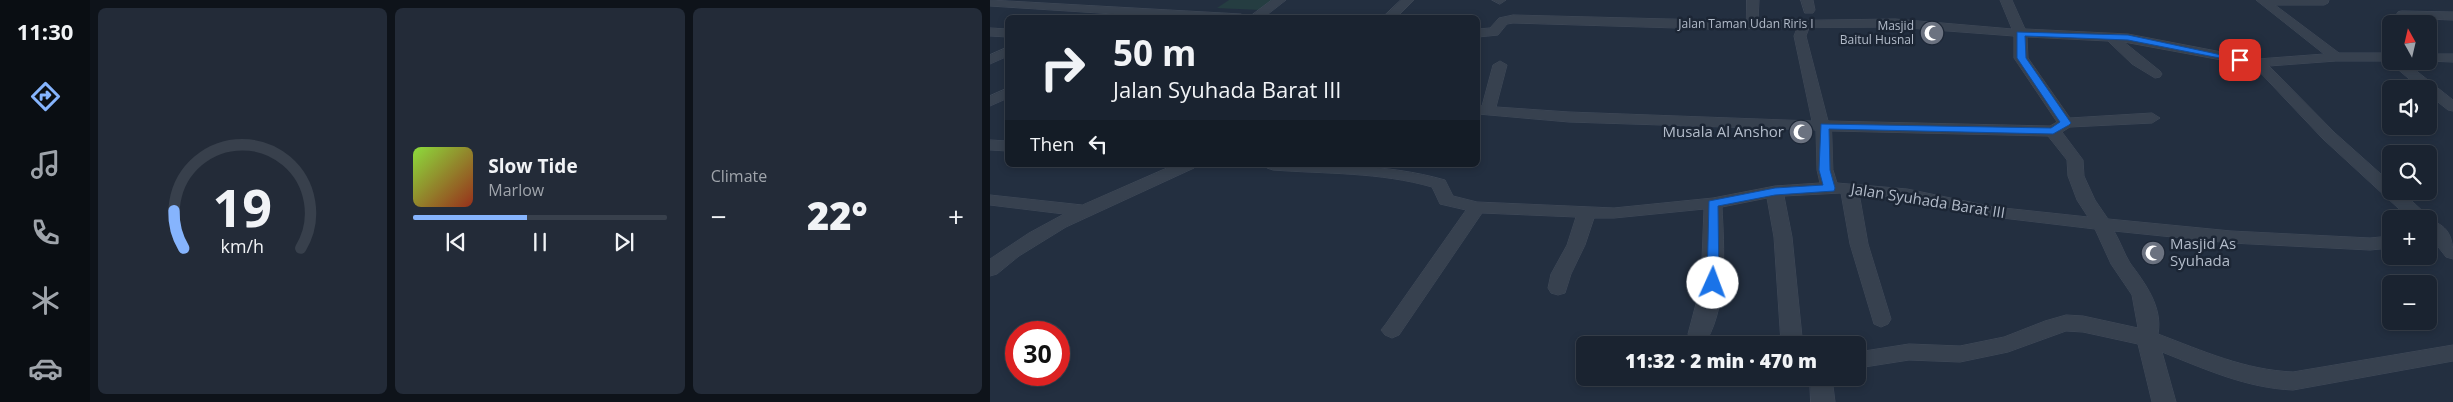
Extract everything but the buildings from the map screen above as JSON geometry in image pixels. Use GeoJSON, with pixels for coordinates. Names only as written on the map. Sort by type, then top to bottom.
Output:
{"type":"FeatureCollection","features":[{"type":"Feature","properties":{"kind":"street"},"geometry":{"type":"LineString","coordinates":[[1258,15],[1280,0]]}},
{"type":"Feature","properties":{"kind":"street"},"geometry":{"type":"LineString","coordinates":[[1391,15],[1408,0]]}},
{"type":"Feature","properties":{"kind":"street"},"geometry":{"type":"LineString","coordinates":[[1752,25],[1753,0]]}},
{"type":"Feature","properties":{"kind":"street"},"geometry":{"type":"LineString","coordinates":[[2006,0],[2020,33],[2022,58],[2075,160],[2076,176],[2086,200],[2102,224],[2121,264],[2136,283],[2142,295],[2148,333],[2164,402]]}},
{"type":"Feature","properties":{"kind":"street"},"geometry":{"type":"LineString","coordinates":[[2263,0],[2324,1]]}},
{"type":"Feature","properties":{"kind":"street"},"geometry":{"type":"LineString","coordinates":[[2263,0],[2336,57]]}},
{"type":"Feature","properties":{"kind":"street"},"geometry":{"type":"LineString","coordinates":[[990,2],[1035,2],[1088,8],[1195,15]]}},
{"type":"Feature","properties":{"kind":"street"},"geometry":{"type":"LineString","coordinates":[[1075,15],[1088,8]]}},
{"type":"Feature","properties":{"kind":"street"},"geometry":{"type":"LineString","coordinates":[[2438,16],[2453,16]]}},
{"type":"Feature","properties":{"kind":"street","name":"Jalan Taman Udan Riris I"},"geometry":{"type":"LineString","coordinates":[[1484,32],[1503,21],[1513,19],[1752,25],[1864,24],[1952,26],[2020,33],[2110,36],[2258,62],[2336,57],[2382,58]]}},
{"type":"Feature","properties":{"kind":"street"},"geometry":{"type":"LineString","coordinates":[[1864,24],[1870,36]]}},
{"type":"Feature","properties":{"kind":"street"},"geometry":{"type":"LineString","coordinates":[[1804,25],[1800,36],[1806,69],[1820,122],[1824,126],[1825,170],[1839,188],[1859,244],[1881,319]]}},
{"type":"Feature","properties":{"kind":"street"},"geometry":{"type":"LineString","coordinates":[[990,32],[1005,33]]}},
{"type":"Feature","properties":{"kind":"street"},"geometry":{"type":"LineString","coordinates":[[2110,36],[2137,61],[2155,74]]}},
{"type":"Feature","properties":{"kind":"street"},"geometry":{"type":"LineString","coordinates":[[990,60],[1005,52]]}},
{"type":"Feature","properties":{"kind":"street"},"geometry":{"type":"LineString","coordinates":[[2438,58],[2453,58]]}},
{"type":"Feature","properties":{"kind":"street"},"geometry":{"type":"LineString","coordinates":[[2258,62],[2329,136],[2411,210]]}},
{"type":"Feature","properties":{"kind":"street"},"geometry":{"type":"LineString","coordinates":[[1500,65],[1482,110],[1569,117],[1824,126],[2059,127],[2152,118]]}},
{"type":"Feature","properties":{"kind":"street"},"geometry":{"type":"LineString","coordinates":[[2407,70],[2453,107]]}},
{"type":"Feature","properties":{"kind":"street"},"geometry":{"type":"LineString","coordinates":[[990,103],[1005,94]]}},
{"type":"Feature","properties":{"kind":"street"},"geometry":{"type":"LineString","coordinates":[[990,103],[1005,104]]}},
{"type":"Feature","properties":{"kind":"street"},"geometry":{"type":"LineString","coordinates":[[990,144],[1005,146]]}},
{"type":"Feature","properties":{"kind":"street"},"geometry":{"type":"LineString","coordinates":[[990,269],[1020,248],[1085,211],[1184,167]]}},
{"type":"Feature","properties":{"kind":"street","name":"Jalan Syuhada Barat III"},"geometry":{"type":"LineString","coordinates":[[1351,167],[1390,168],[1433,182],[1446,200],[1477,207],[1614,213],[1713,204],[1775,191],[1839,188],[1908,194],[1994,212],[2102,224],[2231,237],[2370,244],[2382,243]]}},
{"type":"Feature","properties":{"kind":"street"},"geometry":{"type":"LineString","coordinates":[[1775,191],[1783,236],[1791,336]]}},
{"type":"Feature","properties":{"kind":"street"},"geometry":{"type":"LineString","coordinates":[[990,200],[1085,211]]}},
{"type":"Feature","properties":{"kind":"street"},"geometry":{"type":"LineString","coordinates":[[1699,334],[1713,283],[1713,204]]}},
{"type":"Feature","properties":{"kind":"street"},"geometry":{"type":"LineString","coordinates":[[1392,330],[1477,207]]}},
{"type":"Feature","properties":{"kind":"street"},"geometry":{"type":"LineString","coordinates":[[1558,288],[1561,274],[1576,246],[1587,211]]}},
{"type":"Feature","properties":{"kind":"street"},"geometry":{"type":"LineString","coordinates":[[1866,359],[1909,352],[1960,354],[2008,344],[2052,326],[2066,323],[2148,333],[2241,374],[2267,380],[2293,381],[2453,353]]}},
{"type":"Feature","properties":{"kind":"street"},"geometry":{"type":"LineString","coordinates":[[1822,386],[1823,402]]}},
{"type":"Feature","properties":{"kind":"green space"},"geometry":{"type":"Polygon","coordinates":[[[1229,0],[1275,0],[1260,10],[1217,8],[1229,0]]]}},
{"type":"Feature","properties":{"kind":"place","name":"Masjid Baitul Husnal"},"geometry":{"type":"Point","coordinates":[1932,33]}},
{"type":"Feature","properties":{"kind":"place","name":"Musala Al Anshor"},"geometry":{"type":"Point","coordinates":[1801,132]}},
{"type":"Feature","properties":{"kind":"place","name":"Masjid As Syuhada"},"geometry":{"type":"Point","coordinates":[2153,253]}},
{"type":"Feature","properties":{"kind":"route"},"geometry":{"type":"LineString","coordinates":[[1713,283],[1713,204],[1775,191],[1830,188],[1825,170],[1824,126],[2053,131],[2066,123],[2037,83],[2022,58],[2020,33],[2128,38],[2240,60]]}}]}
